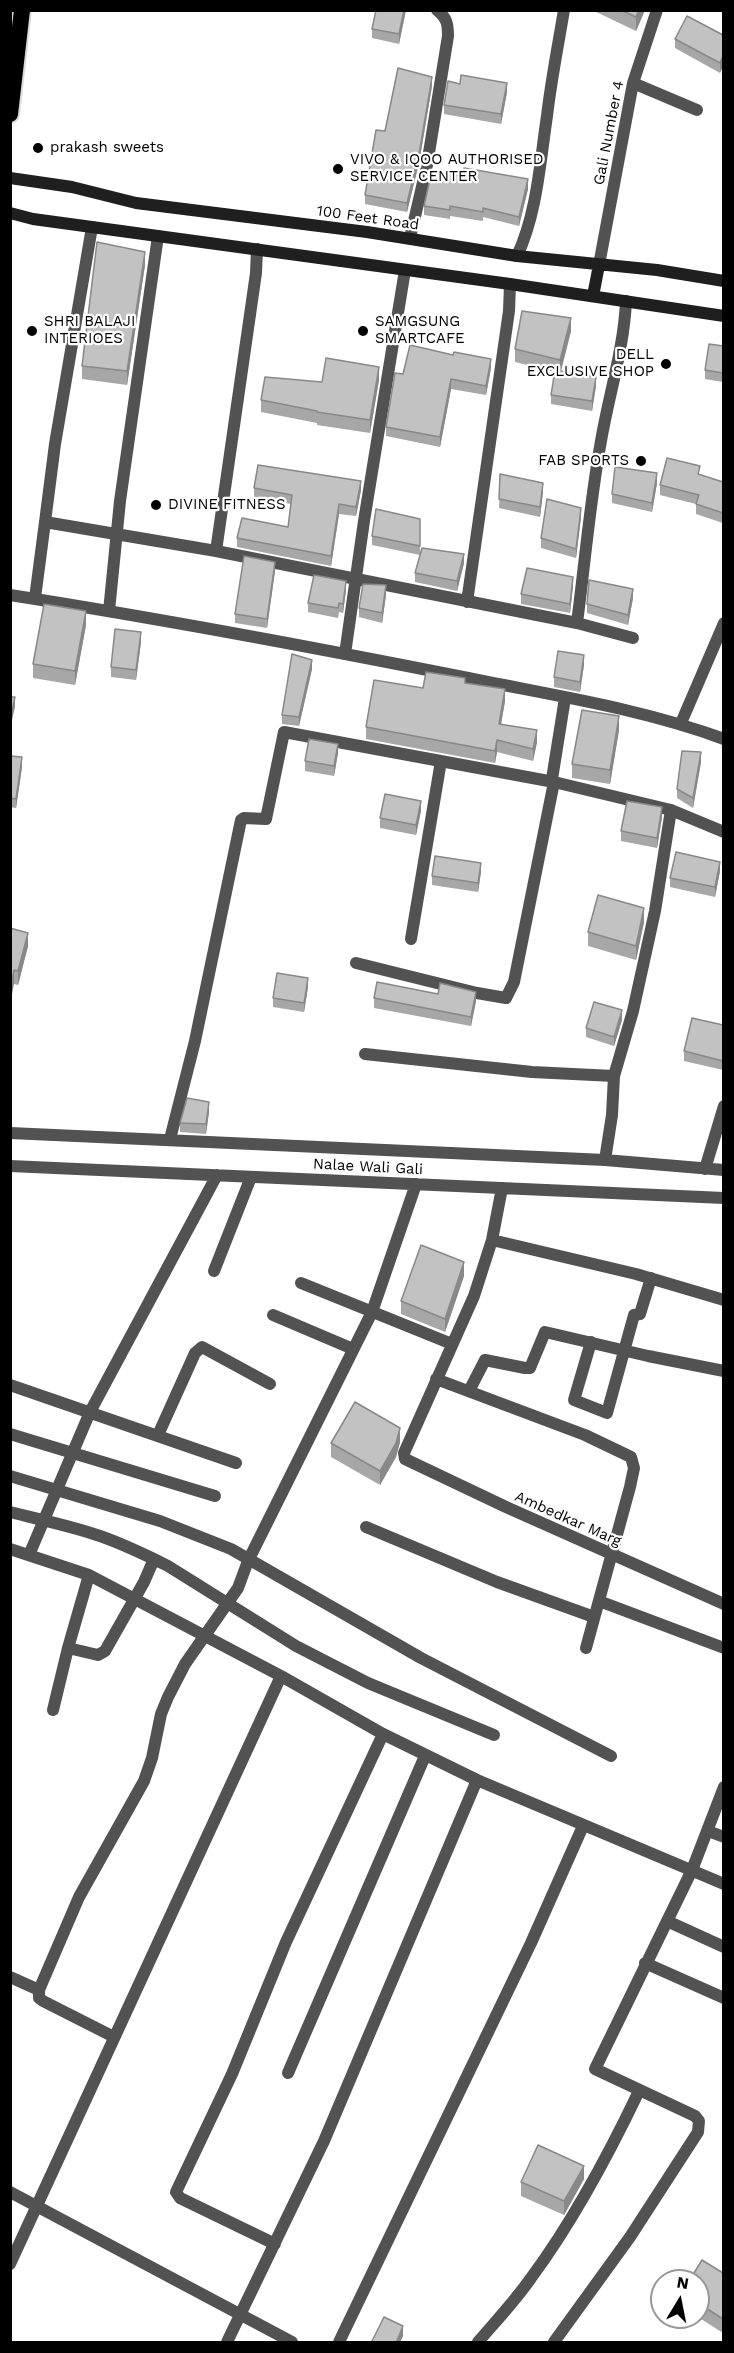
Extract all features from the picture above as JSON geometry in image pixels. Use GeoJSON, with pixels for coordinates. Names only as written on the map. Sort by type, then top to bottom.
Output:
{"type":"FeatureCollection","features":[{"type":"Feature","properties":{"kind":"highway"},"geometry":{"type":"LineString","coordinates":[[10,114],[22,10]]}},
{"type":"Feature","properties":{"kind":"main road","name":"100 Feet Road"},"geometry":{"type":"LineString","coordinates":[[10,178],[72,188],[136,203],[410,238],[517,256],[657,270],[723,281]]}},
{"type":"Feature","properties":{"kind":"main road"},"geometry":{"type":"LineString","coordinates":[[10,213],[33,219],[510,284],[723,316]]}},
{"type":"Feature","properties":{"kind":"main road"},"geometry":{"type":"LineString","coordinates":[[593,296],[599,265]]}},
{"type":"Feature","properties":{"kind":"street"},"geometry":{"type":"LineString","coordinates":[[437,10],[448,24]]}},
{"type":"Feature","properties":{"kind":"street"},"geometry":{"type":"LineString","coordinates":[[410,238],[437,113],[449,10]]}},
{"type":"Feature","properties":{"kind":"street"},"geometry":{"type":"LineString","coordinates":[[517,256],[525,238],[539,173],[564,10]]}},
{"type":"Feature","properties":{"kind":"street","name":"Gali Number 4"},"geometry":{"type":"LineString","coordinates":[[599,265],[633,83],[657,10]]}},
{"type":"Feature","properties":{"kind":"street"},"geometry":{"type":"LineString","coordinates":[[633,83],[697,110]]}},
{"type":"Feature","properties":{"kind":"street"},"geometry":{"type":"LineString","coordinates":[[35,598],[56,434],[92,226]]}},
{"type":"Feature","properties":{"kind":"street"},"geometry":{"type":"LineString","coordinates":[[109,611],[116,534],[158,236]]}},
{"type":"Feature","properties":{"kind":"street"},"geometry":{"type":"LineString","coordinates":[[216,551],[256,273],[257,249]]}},
{"type":"Feature","properties":{"kind":"street"},"geometry":{"type":"LineString","coordinates":[[345,654],[405,270]]}},
{"type":"Feature","properties":{"kind":"street"},"geometry":{"type":"LineString","coordinates":[[467,602],[509,311],[510,284]]}},
{"type":"Feature","properties":{"kind":"street"},"geometry":{"type":"LineString","coordinates":[[577,622],[596,470],[625,328],[626,301]]}},
{"type":"Feature","properties":{"kind":"street"},"geometry":{"type":"LineString","coordinates":[[45,522],[216,551],[577,622],[633,638]]}},
{"type":"Feature","properties":{"kind":"street"},"geometry":{"type":"LineString","coordinates":[[10,594],[345,654],[565,698],[681,723],[723,739]]}},
{"type":"Feature","properties":{"kind":"street"},"geometry":{"type":"LineString","coordinates":[[681,723],[723,623]]}},
{"type":"Feature","properties":{"kind":"street"},"geometry":{"type":"LineString","coordinates":[[356,963],[506,998],[514,982],[554,782],[552,779],[565,698]]}},
{"type":"Feature","properties":{"kind":"street"},"geometry":{"type":"LineString","coordinates":[[170,1139],[197,1031],[241,820],[244,818],[266,819],[284,732],[554,782],[671,810],[723,832]]}},
{"type":"Feature","properties":{"kind":"street"},"geometry":{"type":"LineString","coordinates":[[411,939],[441,761]]}},
{"type":"Feature","properties":{"kind":"street"},"geometry":{"type":"LineString","coordinates":[[605,1160],[612,1115],[614,1076],[633,1011],[655,911],[671,810]]}},
{"type":"Feature","properties":{"kind":"street"},"geometry":{"type":"LineString","coordinates":[[365,1054],[532,1072],[614,1076]]}},
{"type":"Feature","properties":{"kind":"street"},"geometry":{"type":"LineString","coordinates":[[705,1169],[723,1106]]}},
{"type":"Feature","properties":{"kind":"street"},"geometry":{"type":"LineString","coordinates":[[10,1133],[605,1160],[723,1170]]}},
{"type":"Feature","properties":{"kind":"street","name":"Nalae Wali Gali"},"geometry":{"type":"LineString","coordinates":[[10,1166],[723,1198]]}},
{"type":"Feature","properties":{"kind":"street"},"geometry":{"type":"LineString","coordinates":[[29,1555],[90,1412],[218,1175]]}},
{"type":"Feature","properties":{"kind":"street"},"geometry":{"type":"LineString","coordinates":[[214,1270],[251,1177]]}},
{"type":"Feature","properties":{"kind":"street"},"geometry":{"type":"LineString","coordinates":[[114,2037],[43,2001],[39,1998],[39,1990],[79,1897],[144,1781],[152,1758],[161,1714],[168,1697],[185,1664],[238,1588],[248,1561],[372,1312],[416,1184]]}},
{"type":"Feature","properties":{"kind":"street"},"geometry":{"type":"LineString","coordinates":[[502,1188],[492,1240],[474,1296],[436,1379],[585,1435],[631,1456],[634,1468],[586,1648]]}},
{"type":"Feature","properties":{"kind":"street"},"geometry":{"type":"LineString","coordinates":[[492,1240],[651,1278],[723,1300]]}},
{"type":"Feature","properties":{"kind":"street"},"geometry":{"type":"LineString","coordinates":[[591,1342],[574,1400],[608,1413],[634,1315],[640,1314],[651,1278]]}},
{"type":"Feature","properties":{"kind":"street"},"geometry":{"type":"LineString","coordinates":[[301,1283],[452,1344]]}},
{"type":"Feature","properties":{"kind":"street"},"geometry":{"type":"LineString","coordinates":[[273,1316],[352,1349]]}},
{"type":"Feature","properties":{"kind":"street"},"geometry":{"type":"LineString","coordinates":[[469,1390],[485,1360],[530,1368],[545,1332],[723,1371]]}},
{"type":"Feature","properties":{"kind":"street"},"geometry":{"type":"LineString","coordinates":[[158,1435],[198,1348],[202,1347],[270,1384]]}},
{"type":"Feature","properties":{"kind":"street","name":"Ambedkar Marg"},"geometry":{"type":"LineString","coordinates":[[436,1379],[404,1456],[417,1465],[723,1604]]}},
{"type":"Feature","properties":{"kind":"street"},"geometry":{"type":"LineString","coordinates":[[10,1385],[236,1463]]}},
{"type":"Feature","properties":{"kind":"street"},"geometry":{"type":"LineString","coordinates":[[10,1434],[215,1496]]}},
{"type":"Feature","properties":{"kind":"street"},"geometry":{"type":"LineString","coordinates":[[10,1476],[160,1521],[231,1549],[248,1561],[421,1658],[611,1756]]}},
{"type":"Feature","properties":{"kind":"street"},"geometry":{"type":"LineString","coordinates":[[10,1512],[103,1537],[154,1559],[296,1646],[368,1683],[494,1735]]}},
{"type":"Feature","properties":{"kind":"street"},"geometry":{"type":"LineString","coordinates":[[366,1527],[497,1582],[594,1617]]}},
{"type":"Feature","properties":{"kind":"street"},"geometry":{"type":"LineString","coordinates":[[10,1548],[89,1575],[281,1676],[425,1756],[583,1827],[723,1884]]}},
{"type":"Feature","properties":{"kind":"street"},"geometry":{"type":"LineString","coordinates":[[68,1648],[98,1655],[103,1654],[154,1559]]}},
{"type":"Feature","properties":{"kind":"street"},"geometry":{"type":"LineString","coordinates":[[52,1710],[89,1575]]}},
{"type":"Feature","properties":{"kind":"street"},"geometry":{"type":"LineString","coordinates":[[599,1601],[723,1648]]}},
{"type":"Feature","properties":{"kind":"street"},"geometry":{"type":"LineString","coordinates":[[10,2265],[281,1676]]}},
{"type":"Feature","properties":{"kind":"street"},"geometry":{"type":"LineString","coordinates":[[275,2244],[180,2198],[176,2192],[232,2074],[286,1942],[383,1734]]}},
{"type":"Feature","properties":{"kind":"street"},"geometry":{"type":"LineString","coordinates":[[288,2073],[425,1756]]}},
{"type":"Feature","properties":{"kind":"street"},"geometry":{"type":"LineString","coordinates":[[228,2343],[324,2141],[477,1780]]}},
{"type":"Feature","properties":{"kind":"street"},"geometry":{"type":"LineString","coordinates":[[554,2343],[630,2238],[698,2132],[699,2121],[694,2116],[595,2068],[692,1870],[723,1787]]}},
{"type":"Feature","properties":{"kind":"street"},"geometry":{"type":"LineString","coordinates":[[339,2343],[531,1943],[583,1827]]}},
{"type":"Feature","properties":{"kind":"street"},"geometry":{"type":"LineString","coordinates":[[708,1831],[723,1837]]}},
{"type":"Feature","properties":{"kind":"street"},"geometry":{"type":"LineString","coordinates":[[667,1921],[723,1947]]}},
{"type":"Feature","properties":{"kind":"street"},"geometry":{"type":"LineString","coordinates":[[645,1963],[723,1998]]}},
{"type":"Feature","properties":{"kind":"street"},"geometry":{"type":"LineString","coordinates":[[10,1977],[39,1990]]}},
{"type":"Feature","properties":{"kind":"street"},"geometry":{"type":"LineString","coordinates":[[478,2343],[531,2279],[571,2218],[602,2167],[639,2091]]}},
{"type":"Feature","properties":{"kind":"street"},"geometry":{"type":"LineString","coordinates":[[10,2193],[292,2343]]}},
{"type":"Feature","properties":{"kind":"building"},"geometry":{"type":"Polygon","coordinates":[[[376,10],[404,10],[399,34],[372,29],[376,10]]]}},
{"type":"Feature","properties":{"kind":"building"},"geometry":{"type":"Polygon","coordinates":[[[621,10],[639,10],[636,17],[621,10]]]}},
{"type":"Feature","properties":{"kind":"building"},"geometry":{"type":"Polygon","coordinates":[[[687,16],[723,35],[723,56],[720,63],[675,39],[687,16]]]}},
{"type":"Feature","properties":{"kind":"building"},"geometry":{"type":"Polygon","coordinates":[[[398,68],[432,77],[419,154],[407,203],[365,195],[376,130],[385,131],[398,68]]]}},
{"type":"Feature","properties":{"kind":"building"},"geometry":{"type":"Polygon","coordinates":[[[461,75],[507,83],[501,114],[444,105],[448,81],[460,84],[461,75]]]}},
{"type":"Feature","properties":{"kind":"building"},"geometry":{"type":"Polygon","coordinates":[[[464,168],[528,179],[519,217],[483,208],[483,212],[450,206],[450,210],[424,206],[432,170],[463,176],[464,168]]]}},
{"type":"Feature","properties":{"kind":"building"},"geometry":{"type":"Polygon","coordinates":[[[97,242],[145,252],[127,371],[82,366],[97,242]]]}},
{"type":"Feature","properties":{"kind":"building"},"geometry":{"type":"Polygon","coordinates":[[[522,311],[571,318],[560,360],[515,349],[522,311]]]}},
{"type":"Feature","properties":{"kind":"building"},"geometry":{"type":"Polygon","coordinates":[[[709,344],[723,346],[723,373],[705,370],[709,344]]]}},
{"type":"Feature","properties":{"kind":"building"},"geometry":{"type":"Polygon","coordinates":[[[410,345],[453,355],[454,352],[491,359],[486,386],[451,379],[440,437],[386,427],[395,373],[403,374],[410,345]]]}},
{"type":"Feature","properties":{"kind":"building"},"geometry":{"type":"Polygon","coordinates":[[[326,358],[379,367],[370,420],[261,400],[265,377],[322,382],[326,358]]]}},
{"type":"Feature","properties":{"kind":"building"},"geometry":{"type":"Polygon","coordinates":[[[555,370],[596,377],[592,401],[551,395],[555,370]]]}},
{"type":"Feature","properties":{"kind":"building"},"geometry":{"type":"Polygon","coordinates":[[[667,458],[700,466],[698,474],[723,482],[723,513],[696,504],[699,495],[660,485],[667,458]]]}},
{"type":"Feature","properties":{"kind":"building"},"geometry":{"type":"Polygon","coordinates":[[[258,465],[361,481],[356,507],[339,504],[331,556],[237,538],[242,518],[288,527],[292,495],[254,488],[258,465]]]}},
{"type":"Feature","properties":{"kind":"building"},"geometry":{"type":"Polygon","coordinates":[[[615,467],[657,473],[652,503],[612,494],[615,467]]]}},
{"type":"Feature","properties":{"kind":"building"},"geometry":{"type":"Polygon","coordinates":[[[500,474],[543,483],[540,507],[499,499],[500,474]]]}},
{"type":"Feature","properties":{"kind":"building"},"geometry":{"type":"Polygon","coordinates":[[[547,499],[581,508],[576,549],[541,538],[547,499]]]}},
{"type":"Feature","properties":{"kind":"building"},"geometry":{"type":"Polygon","coordinates":[[[376,509],[420,519],[420,546],[372,536],[376,509]]]}},
{"type":"Feature","properties":{"kind":"building"},"geometry":{"type":"Polygon","coordinates":[[[422,548],[464,554],[457,581],[415,573],[422,548]]]}},
{"type":"Feature","properties":{"kind":"building"},"geometry":{"type":"Polygon","coordinates":[[[244,556],[275,562],[267,619],[235,614],[244,556]]]}},
{"type":"Feature","properties":{"kind":"building"},"geometry":{"type":"Polygon","coordinates":[[[527,568],[573,577],[570,604],[521,594],[527,568]]]}},
{"type":"Feature","properties":{"kind":"building"},"geometry":{"type":"Polygon","coordinates":[[[314,575],[346,581],[343,604],[339,603],[338,608],[308,603],[314,575]]]}},
{"type":"Feature","properties":{"kind":"building"},"geometry":{"type":"Polygon","coordinates":[[[589,580],[633,589],[628,615],[587,604],[589,580]]]}},
{"type":"Feature","properties":{"kind":"building"},"geometry":{"type":"Polygon","coordinates":[[[363,584],[386,585],[382,613],[359,608],[363,584]]]}},
{"type":"Feature","properties":{"kind":"building"},"geometry":{"type":"Polygon","coordinates":[[[44,604],[86,611],[75,671],[33,664],[44,604]]]}},
{"type":"Feature","properties":{"kind":"building"},"geometry":{"type":"Polygon","coordinates":[[[115,629],[141,632],[136,670],[111,667],[115,629]]]}},
{"type":"Feature","properties":{"kind":"building"},"geometry":{"type":"Polygon","coordinates":[[[558,651],[584,655],[580,682],[554,677],[558,651]]]}},
{"type":"Feature","properties":{"kind":"building"},"geometry":{"type":"Polygon","coordinates":[[[292,654],[312,660],[299,717],[282,715],[292,654]]]}},
{"type":"Feature","properties":{"kind":"building"},"geometry":{"type":"Polygon","coordinates":[[[426,672],[465,678],[465,683],[505,689],[499,724],[537,730],[533,749],[497,740],[495,751],[366,727],[374,680],[423,688],[426,672]]]}},
{"type":"Feature","properties":{"kind":"building"},"geometry":{"type":"Polygon","coordinates":[[[10,697],[15,697],[10,720],[10,697]]]}},
{"type":"Feature","properties":{"kind":"building"},"geometry":{"type":"Polygon","coordinates":[[[582,710],[619,716],[610,770],[572,764],[582,710]]]}},
{"type":"Feature","properties":{"kind":"building"},"geometry":{"type":"Polygon","coordinates":[[[309,739],[338,744],[334,766],[305,761],[309,739]]]}},
{"type":"Feature","properties":{"kind":"building"},"geometry":{"type":"Polygon","coordinates":[[[682,751],[701,752],[693,798],[677,789],[682,751]]]}},
{"type":"Feature","properties":{"kind":"building"},"geometry":{"type":"Polygon","coordinates":[[[10,756],[22,757],[16,799],[10,798],[10,756]]]}},
{"type":"Feature","properties":{"kind":"building"},"geometry":{"type":"Polygon","coordinates":[[[385,794],[421,801],[416,825],[380,818],[385,794]]]}},
{"type":"Feature","properties":{"kind":"building"},"geometry":{"type":"Polygon","coordinates":[[[627,801],[662,807],[657,838],[621,831],[627,801]]]}},
{"type":"Feature","properties":{"kind":"building"},"geometry":{"type":"Polygon","coordinates":[[[676,852],[720,862],[715,887],[670,878],[676,852]]]}},
{"type":"Feature","properties":{"kind":"building"},"geometry":{"type":"Polygon","coordinates":[[[435,856],[481,863],[478,883],[432,876],[435,856]]]}},
{"type":"Feature","properties":{"kind":"building"},"geometry":{"type":"Polygon","coordinates":[[[598,895],[644,908],[636,946],[588,932],[598,895]]]}},
{"type":"Feature","properties":{"kind":"building"},"geometry":{"type":"Polygon","coordinates":[[[10,928],[28,933],[18,971],[14,970],[10,992],[10,928]]]}},
{"type":"Feature","properties":{"kind":"building"},"geometry":{"type":"Polygon","coordinates":[[[277,973],[308,978],[304,1003],[273,998],[277,973]]]}},
{"type":"Feature","properties":{"kind":"building"},"geometry":{"type":"Polygon","coordinates":[[[377,982],[438,994],[440,983],[476,992],[471,1017],[374,998],[377,982]]]}},
{"type":"Feature","properties":{"kind":"building"},"geometry":{"type":"Polygon","coordinates":[[[594,1002],[622,1010],[614,1037],[586,1028],[594,1002]]]}},
{"type":"Feature","properties":{"kind":"building"},"geometry":{"type":"Polygon","coordinates":[[[692,1018],[723,1025],[723,1061],[684,1051],[692,1018]]]}},
{"type":"Feature","properties":{"kind":"building"},"geometry":{"type":"Polygon","coordinates":[[[187,1098],[209,1102],[206,1124],[180,1123],[187,1098]]]}},
{"type":"Feature","properties":{"kind":"building"},"geometry":{"type":"Polygon","coordinates":[[[421,1245],[464,1262],[445,1319],[401,1301],[421,1245]]]}},
{"type":"Feature","properties":{"kind":"building"},"geometry":{"type":"Polygon","coordinates":[[[355,1402],[400,1428],[396,1443],[380,1471],[331,1443],[355,1402]]]}},
{"type":"Feature","properties":{"kind":"building"},"geometry":{"type":"Polygon","coordinates":[[[538,2145],[584,2166],[564,2201],[521,2182],[538,2145]]]}},
{"type":"Feature","properties":{"kind":"building"},"geometry":{"type":"Polygon","coordinates":[[[702,2260],[723,2273],[723,2319],[710,2311],[710,2269],[696,2269],[702,2260]]]}},
{"type":"Feature","properties":{"kind":"building"},"geometry":{"type":"Polygon","coordinates":[[[384,2317],[403,2326],[396,2343],[371,2343],[384,2317]]]}},
{"type":"Feature","properties":{"kind":"place","name":"prakash sweets"},"geometry":{"type":"Point","coordinates":[38,148]}},
{"type":"Feature","properties":{"kind":"place","name":"VIVO & IQOO AUTHORISED SERVICE CENTER"},"geometry":{"type":"Point","coordinates":[338,169]}},
{"type":"Feature","properties":{"kind":"place","name":"SHRI BALAJI INTERIOES"},"geometry":{"type":"Point","coordinates":[32,331]}},
{"type":"Feature","properties":{"kind":"place","name":"SAMGSUNG SMARTCAFE"},"geometry":{"type":"Point","coordinates":[363,331]}},
{"type":"Feature","properties":{"kind":"place","name":"DELL EXCLUSIVE SHOP"},"geometry":{"type":"Point","coordinates":[666,364]}},
{"type":"Feature","properties":{"kind":"place","name":"FAB SPORTS"},"geometry":{"type":"Point","coordinates":[641,461]}},
{"type":"Feature","properties":{"kind":"place","name":"DIVINE FITNESS"},"geometry":{"type":"Point","coordinates":[156,505]}}]}
